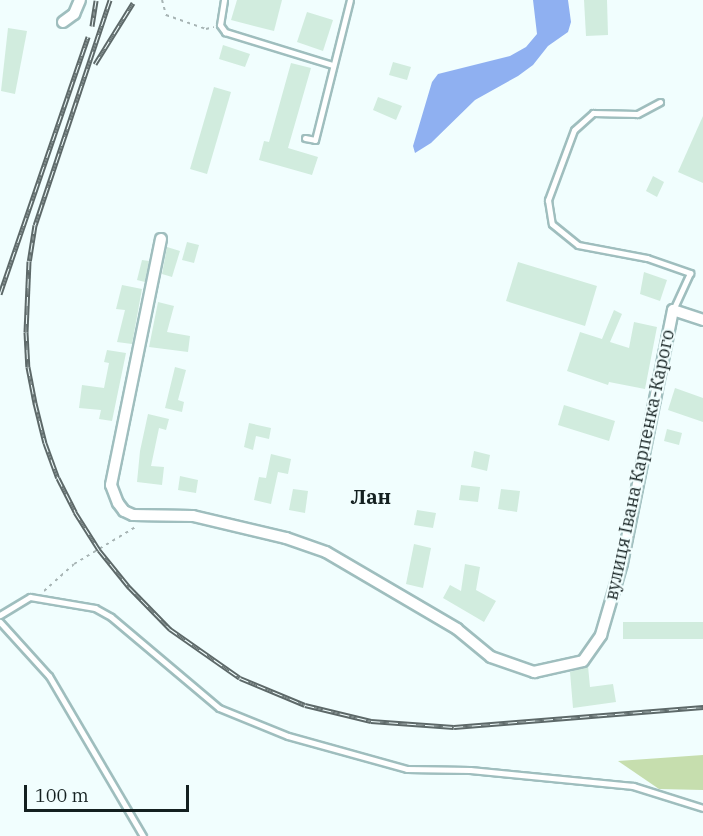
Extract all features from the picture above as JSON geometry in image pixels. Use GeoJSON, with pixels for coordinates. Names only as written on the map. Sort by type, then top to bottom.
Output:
{"type":"FeatureCollection","features":[{"type":"Feature","properties":{"kind":"street"},"geometry":{"type":"LineString","coordinates":[[63,22],[74,14],[80,0]]}},
{"type":"Feature","properties":{"kind":"street","name":"вулиця Івана Карпенка-Карого"},"geometry":{"type":"LineString","coordinates":[[161,239],[111,485],[124,511],[133,515],[193,516],[286,538],[326,552],[457,629],[491,657],[534,672],[583,661],[601,635],[622,563],[673,310]]}},
{"type":"Feature","properties":{"kind":"street"},"geometry":{"type":"LineString","coordinates":[[673,310],[703,320]]}},
{"type":"Feature","properties":{"kind":"lane"},"geometry":{"type":"LineString","coordinates":[[224,0],[220,25],[225,32],[333,65]]}},
{"type":"Feature","properties":{"kind":"lane"},"geometry":{"type":"LineString","coordinates":[[305,138],[315,140],[350,0]]}},
{"type":"Feature","properties":{"kind":"lane"},"geometry":{"type":"LineString","coordinates":[[660,102],[637,114],[593,113],[574,130],[548,200],[552,224],[578,245],[647,258],[690,273],[673,310]]}},
{"type":"Feature","properties":{"kind":"lane"},"geometry":{"type":"LineString","coordinates":[[0,615],[30,597],[95,608],[111,617],[219,708],[288,736],[406,769],[470,771],[633,786],[703,808]]}},
{"type":"Feature","properties":{"kind":"lane"},"geometry":{"type":"LineString","coordinates":[[0,622],[49,676],[143,836]]}},
{"type":"Feature","properties":{"kind":"path"},"geometry":{"type":"LineString","coordinates":[[162,0],[166,15],[176,20],[206,28],[220,25]]}},
{"type":"Feature","properties":{"kind":"path"},"geometry":{"type":"LineString","coordinates":[[30,597],[47,589],[74,564],[141,524]]}},
{"type":"Feature","properties":{"kind":"green space"},"geometry":{"type":"Polygon","coordinates":[[[703,755],[703,790],[659,789],[618,761],[703,755]]]}},
{"type":"Feature","properties":{"kind":"water"},"geometry":{"type":"Polygon","coordinates":[[[533,0],[568,0],[571,22],[568,32],[548,46],[533,65],[518,76],[475,100],[431,143],[415,153],[413,146],[432,82],[438,74],[510,56],[526,47],[537,34],[533,0]]]}},
{"type":"Feature","properties":{"kind":"building"},"geometry":{"type":"Polygon","coordinates":[[[237,0],[282,0],[274,31],[231,20],[237,0]]]}},
{"type":"Feature","properties":{"kind":"building"},"geometry":{"type":"Polygon","coordinates":[[[584,0],[607,0],[608,35],[586,36],[584,0]]]}},
{"type":"Feature","properties":{"kind":"building"},"geometry":{"type":"Polygon","coordinates":[[[307,12],[333,20],[323,51],[297,42],[307,12]]]}},
{"type":"Feature","properties":{"kind":"building"},"geometry":{"type":"Polygon","coordinates":[[[8,28],[27,31],[15,94],[1,91],[8,28]]]}},
{"type":"Feature","properties":{"kind":"building"},"geometry":{"type":"Polygon","coordinates":[[[223,45],[250,54],[245,67],[219,59],[223,45]]]}},
{"type":"Feature","properties":{"kind":"building"},"geometry":{"type":"Polygon","coordinates":[[[393,62],[411,67],[407,80],[389,75],[393,62]]]}},
{"type":"Feature","properties":{"kind":"building"},"geometry":{"type":"Polygon","coordinates":[[[291,63],[311,68],[288,148],[318,157],[312,175],[259,160],[264,141],[269,142],[291,63]]]}},
{"type":"Feature","properties":{"kind":"building"},"geometry":{"type":"Polygon","coordinates":[[[214,87],[231,92],[207,174],[190,169],[214,87]]]}},
{"type":"Feature","properties":{"kind":"building"},"geometry":{"type":"Polygon","coordinates":[[[378,97],[402,106],[396,120],[373,110],[378,97]]]}},
{"type":"Feature","properties":{"kind":"building"},"geometry":{"type":"Polygon","coordinates":[[[703,116],[703,183],[678,172],[703,116]]]}},
{"type":"Feature","properties":{"kind":"building"},"geometry":{"type":"Polygon","coordinates":[[[653,176],[664,182],[657,197],[646,191],[653,176]]]}},
{"type":"Feature","properties":{"kind":"building"},"geometry":{"type":"Polygon","coordinates":[[[187,242],[199,245],[194,263],[182,260],[187,242]]]}},
{"type":"Feature","properties":{"kind":"building"},"geometry":{"type":"Polygon","coordinates":[[[167,247],[180,251],[172,277],[162,274],[167,247]]]}},
{"type":"Feature","properties":{"kind":"building"},"geometry":{"type":"Polygon","coordinates":[[[142,260],[149,261],[145,282],[137,280],[142,260]]]}},
{"type":"Feature","properties":{"kind":"building"},"geometry":{"type":"Polygon","coordinates":[[[518,262],[597,286],[585,326],[506,301],[518,262]]]}},
{"type":"Feature","properties":{"kind":"building"},"geometry":{"type":"Polygon","coordinates":[[[644,272],[667,280],[660,301],[640,294],[644,272]]]}},
{"type":"Feature","properties":{"kind":"building"},"geometry":{"type":"Polygon","coordinates":[[[122,285],[142,289],[132,344],[117,342],[125,310],[116,309],[122,285]]]}},
{"type":"Feature","properties":{"kind":"building"},"geometry":{"type":"Polygon","coordinates":[[[158,302],[174,306],[167,332],[190,336],[188,352],[149,347],[158,302]]]}},
{"type":"Feature","properties":{"kind":"building"},"geometry":{"type":"Polygon","coordinates":[[[614,310],[622,314],[610,342],[629,348],[634,322],[657,327],[645,389],[609,382],[608,385],[567,371],[580,332],[602,339],[614,310]]]}},
{"type":"Feature","properties":{"kind":"building"},"geometry":{"type":"Polygon","coordinates":[[[107,350],[126,353],[112,421],[99,419],[101,410],[79,408],[82,385],[104,388],[109,363],[104,362],[107,350]]]}},
{"type":"Feature","properties":{"kind":"building"},"geometry":{"type":"Polygon","coordinates":[[[175,367],[186,370],[178,400],[184,402],[182,412],[165,408],[175,367]]]}},
{"type":"Feature","properties":{"kind":"building"},"geometry":{"type":"Polygon","coordinates":[[[675,388],[703,398],[703,422],[668,410],[675,388]]]}},
{"type":"Feature","properties":{"kind":"building"},"geometry":{"type":"Polygon","coordinates":[[[564,405],[615,421],[609,441],[558,425],[564,405]]]}},
{"type":"Feature","properties":{"kind":"building"},"geometry":{"type":"Polygon","coordinates":[[[148,414],[169,419],[166,430],[159,428],[151,466],[164,467],[162,485],[137,482],[140,451],[148,414]]]}},
{"type":"Feature","properties":{"kind":"building"},"geometry":{"type":"Polygon","coordinates":[[[249,423],[271,428],[269,439],[256,436],[253,450],[244,447],[249,423]]]}},
{"type":"Feature","properties":{"kind":"building"},"geometry":{"type":"Polygon","coordinates":[[[667,429],[682,433],[679,445],[664,441],[667,429]]]}},
{"type":"Feature","properties":{"kind":"building"},"geometry":{"type":"Polygon","coordinates":[[[474,451],[490,455],[487,471],[471,467],[474,451]]]}},
{"type":"Feature","properties":{"kind":"building"},"geometry":{"type":"Polygon","coordinates":[[[271,454],[291,459],[288,474],[278,472],[271,504],[254,500],[259,477],[266,478],[271,454]]]}},
{"type":"Feature","properties":{"kind":"building"},"geometry":{"type":"Polygon","coordinates":[[[180,476],[198,480],[196,493],[178,490],[180,476]]]}},
{"type":"Feature","properties":{"kind":"building"},"geometry":{"type":"Polygon","coordinates":[[[461,485],[480,487],[478,502],[459,500],[461,485]]]}},
{"type":"Feature","properties":{"kind":"building"},"geometry":{"type":"Polygon","coordinates":[[[293,489],[308,491],[305,513],[289,510],[293,489]]]}},
{"type":"Feature","properties":{"kind":"building"},"geometry":{"type":"Polygon","coordinates":[[[501,489],[520,491],[517,512],[498,509],[501,489]]]}},
{"type":"Feature","properties":{"kind":"building"},"geometry":{"type":"Polygon","coordinates":[[[417,510],[436,513],[433,528],[414,525],[417,510]]]}},
{"type":"Feature","properties":{"kind":"building"},"geometry":{"type":"Polygon","coordinates":[[[414,544],[431,548],[423,588],[406,584],[414,544]]]}},
{"type":"Feature","properties":{"kind":"building"},"geometry":{"type":"Polygon","coordinates":[[[465,564],[480,567],[476,590],[496,601],[484,622],[443,598],[450,585],[461,591],[465,564]]]}},
{"type":"Feature","properties":{"kind":"building"},"geometry":{"type":"Polygon","coordinates":[[[623,622],[703,622],[703,639],[623,639],[623,622]]]}},
{"type":"Feature","properties":{"kind":"building"},"geometry":{"type":"Polygon","coordinates":[[[588,666],[590,687],[613,684],[616,702],[573,708],[570,672],[588,666]]]}},
{"type":"Feature","properties":{"kind":"railway"},"geometry":{"type":"LineString","coordinates":[[92,26],[96,0]]}},
{"type":"Feature","properties":{"kind":"railway"},"geometry":{"type":"LineString","coordinates":[[110,0],[35,225],[29,261],[26,332],[28,367],[35,403],[45,443],[58,478],[75,512],[99,550],[129,587],[170,629],[240,678],[305,705],[371,721],[454,727],[703,707]]}},
{"type":"Feature","properties":{"kind":"railway"},"geometry":{"type":"LineString","coordinates":[[95,64],[133,3]]}},
{"type":"Feature","properties":{"kind":"railway"},"geometry":{"type":"LineString","coordinates":[[0,294],[88,37]]}},
{"type":"Feature","properties":{"kind":"district","name":"Лан"},"geometry":{"type":"Point","coordinates":[371,496]}}]}
